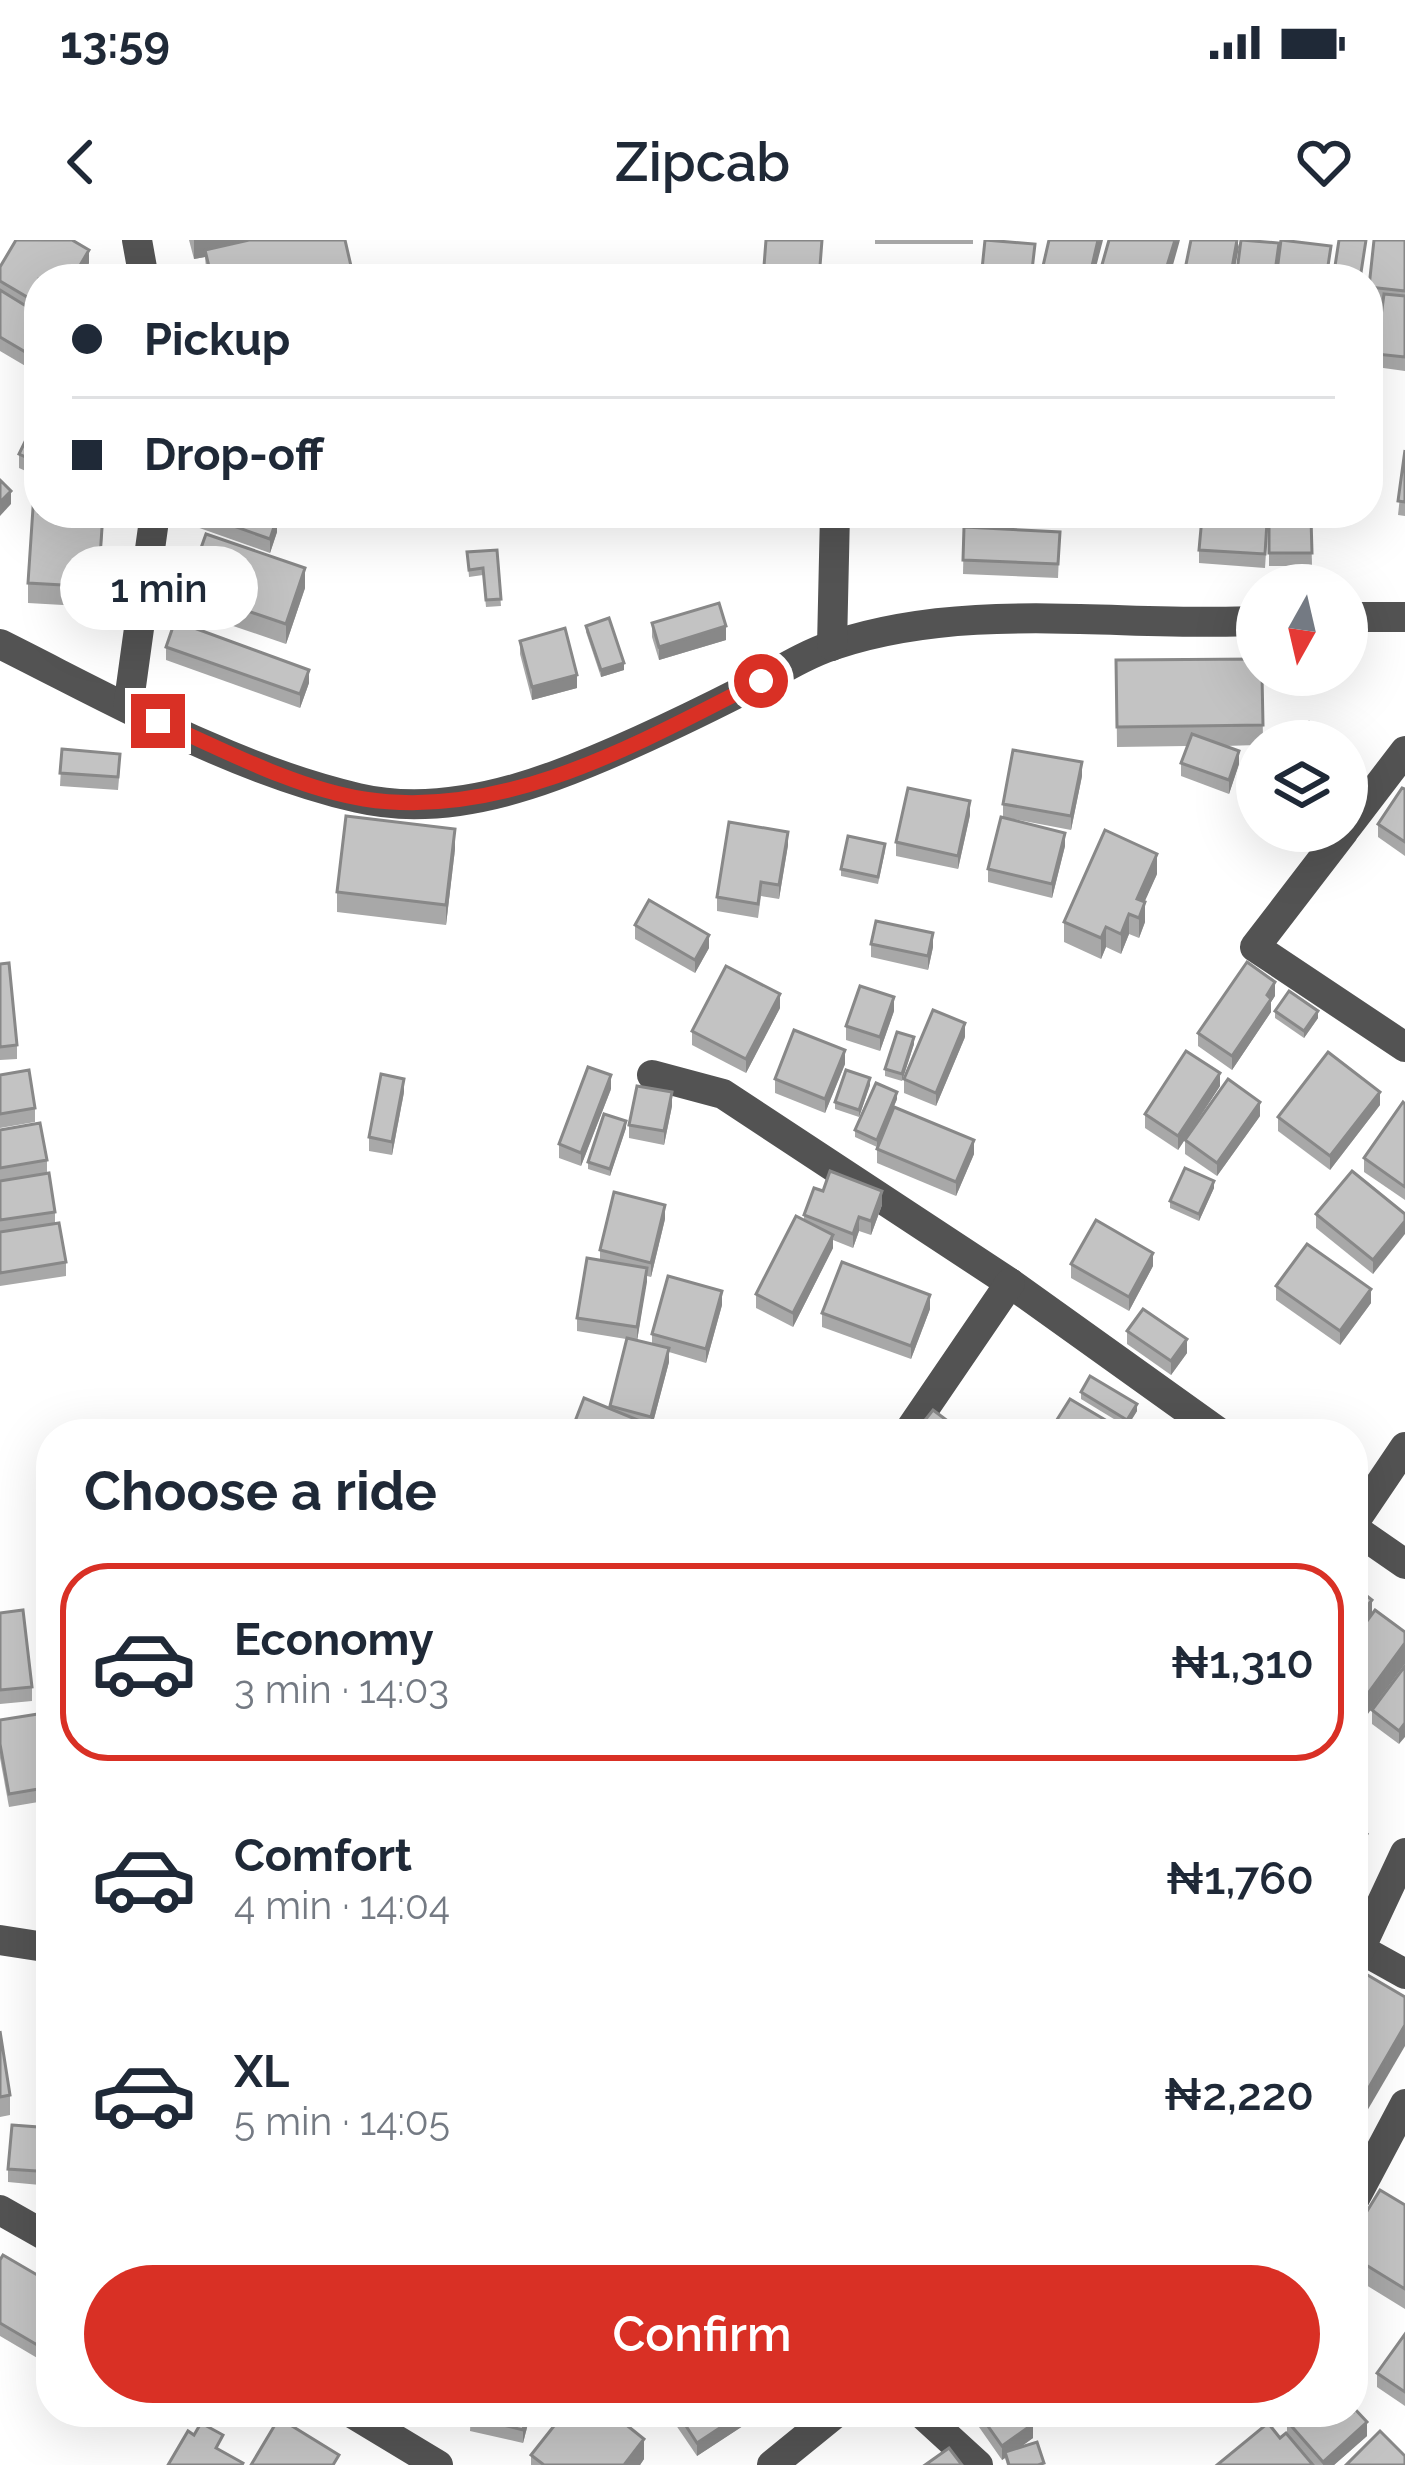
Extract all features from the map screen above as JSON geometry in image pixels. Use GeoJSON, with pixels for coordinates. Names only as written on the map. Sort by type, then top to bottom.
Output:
{"type":"FeatureCollection","features":[{"type":"Feature","properties":{"kind":"street"},"geometry":{"type":"LineString","coordinates":[[128,708],[152,528]]}},
{"type":"Feature","properties":{"kind":"street"},"geometry":{"type":"LineString","coordinates":[[832,646],[835,528]]}},
{"type":"Feature","properties":{"kind":"street"},"geometry":{"type":"LineString","coordinates":[[0,644],[218,748],[360,799],[417,803],[488,797],[555,776],[832,646],[956,617],[1089,623],[1236,621]]}},
{"type":"Feature","properties":{"kind":"street"},"geometry":{"type":"LineString","coordinates":[[1368,617],[1405,617]]}},
{"type":"Feature","properties":{"kind":"street"},"geometry":{"type":"LineString","coordinates":[[1368,800],[1405,751]]}},
{"type":"Feature","properties":{"kind":"street"},"geometry":{"type":"LineString","coordinates":[[1328,852],[1255,947],[1405,1047]]}},
{"type":"Feature","properties":{"kind":"street"},"geometry":{"type":"LineString","coordinates":[[652,1075],[723,1094],[1010,1283],[1200,1419]]}},
{"type":"Feature","properties":{"kind":"street"},"geometry":{"type":"LineString","coordinates":[[917,1419],[1010,1283]]}},
{"type":"Feature","properties":{"kind":"street"},"geometry":{"type":"LineString","coordinates":[[1368,1503],[1405,1447]]}},
{"type":"Feature","properties":{"kind":"street"},"geometry":{"type":"LineString","coordinates":[[1368,1537],[1405,1564]]}},
{"type":"Feature","properties":{"kind":"street"},"geometry":{"type":"LineString","coordinates":[[1368,1933],[1405,1853]]}},
{"type":"Feature","properties":{"kind":"street"},"geometry":{"type":"LineString","coordinates":[[0,1940],[36,1946]]}},
{"type":"Feature","properties":{"kind":"street"},"geometry":{"type":"LineString","coordinates":[[1368,1961],[1405,1973]]}},
{"type":"Feature","properties":{"kind":"street"},"geometry":{"type":"LineString","coordinates":[[1368,2174],[1405,2104]]}},
{"type":"Feature","properties":{"kind":"street"},"geometry":{"type":"LineString","coordinates":[[0,2210],[36,2230]]}},
{"type":"Feature","properties":{"kind":"street"},"geometry":{"type":"LineString","coordinates":[[375,2427],[438,2465]]}},
{"type":"Feature","properties":{"kind":"street"},"geometry":{"type":"LineString","coordinates":[[772,2465],[819,2427]]}},
{"type":"Feature","properties":{"kind":"street"},"geometry":{"type":"LineString","coordinates":[[936,2427],[978,2465]]}},
{"type":"Feature","properties":{"kind":"building"},"geometry":{"type":"Polygon","coordinates":[[[16,240],[72,240],[89,250],[81,264],[24,264],[24,295],[0,281],[0,267],[16,240]]]}},
{"type":"Feature","properties":{"kind":"building"},"geometry":{"type":"Polygon","coordinates":[[[249,240],[345,240],[351,264],[208,264],[205,250],[249,240]]]}},
{"type":"Feature","properties":{"kind":"building"},"geometry":{"type":"Polygon","coordinates":[[[766,240],[822,240],[820,264],[764,264],[766,240]]]}},
{"type":"Feature","properties":{"kind":"building"},"geometry":{"type":"Polygon","coordinates":[[[985,240],[1035,244],[1033,264],[983,264],[985,240]]]}},
{"type":"Feature","properties":{"kind":"building"},"geometry":{"type":"Polygon","coordinates":[[[1049,240],[1098,240],[1092,264],[1043,264],[1049,240]]]}},
{"type":"Feature","properties":{"kind":"building"},"geometry":{"type":"Polygon","coordinates":[[[1109,240],[1175,240],[1168,264],[1102,264],[1109,240]]]}},
{"type":"Feature","properties":{"kind":"building"},"geometry":{"type":"Polygon","coordinates":[[[1191,240],[1237,240],[1233,264],[1186,264],[1191,240]]]}},
{"type":"Feature","properties":{"kind":"building"},"geometry":{"type":"Polygon","coordinates":[[[1241,240],[1279,243],[1276,264],[1238,264],[1241,240]]]}},
{"type":"Feature","properties":{"kind":"building"},"geometry":{"type":"Polygon","coordinates":[[[1281,240],[1331,246],[1328,264],[1278,264],[1281,240]]]}},
{"type":"Feature","properties":{"kind":"building"},"geometry":{"type":"Polygon","coordinates":[[[1339,240],[1366,240],[1362,264],[1335,264],[1339,240]]]}},
{"type":"Feature","properties":{"kind":"building"},"geometry":{"type":"Polygon","coordinates":[[[1374,240],[1405,240],[1405,291],[1383,289],[1383,264],[1371,264],[1374,240]]]}},
{"type":"Feature","properties":{"kind":"building"},"geometry":{"type":"Polygon","coordinates":[[[0,290],[24,305],[24,351],[0,337],[0,290]]]}},
{"type":"Feature","properties":{"kind":"building"},"geometry":{"type":"Polygon","coordinates":[[[1384,294],[1405,296],[1405,357],[1383,355],[1384,294]]]}},
{"type":"Feature","properties":{"kind":"building"},"geometry":{"type":"Polygon","coordinates":[[[1405,450],[1405,502],[1398,501],[1405,450]]]}},
{"type":"Feature","properties":{"kind":"building"},"geometry":{"type":"Polygon","coordinates":[[[0,480],[11,491],[0,502],[0,480]]]}},
{"type":"Feature","properties":{"kind":"building"},"geometry":{"type":"Polygon","coordinates":[[[32,528],[102,528],[98,587],[28,583],[32,528]]]}},
{"type":"Feature","properties":{"kind":"building"},"geometry":{"type":"Polygon","coordinates":[[[239,528],[274,528],[270,539],[239,528]]]}},
{"type":"Feature","properties":{"kind":"building"},"geometry":{"type":"Polygon","coordinates":[[[964,528],[1060,532],[1058,564],[963,560],[964,528]]]}},
{"type":"Feature","properties":{"kind":"building"},"geometry":{"type":"Polygon","coordinates":[[[1201,528],[1267,528],[1265,554],[1199,550],[1201,528]]]}},
{"type":"Feature","properties":{"kind":"building"},"geometry":{"type":"Polygon","coordinates":[[[1269,528],[1311,528],[1312,553],[1269,553],[1269,528]]]}},
{"type":"Feature","properties":{"kind":"building"},"geometry":{"type":"Polygon","coordinates":[[[206,534],[305,568],[286,624],[186,590],[206,534]]]}},
{"type":"Feature","properties":{"kind":"building"},"geometry":{"type":"Polygon","coordinates":[[[497,550],[501,599],[486,600],[483,568],[469,570],[467,552],[497,550]]]}},
{"type":"Feature","properties":{"kind":"building"},"geometry":{"type":"Polygon","coordinates":[[[719,603],[726,626],[659,647],[652,623],[719,603]]]}},
{"type":"Feature","properties":{"kind":"building"},"geometry":{"type":"Polygon","coordinates":[[[609,618],[624,663],[601,670],[586,626],[609,618]]]}},
{"type":"Feature","properties":{"kind":"building"},"geometry":{"type":"Polygon","coordinates":[[[175,621],[309,670],[300,694],[166,647],[175,621]]]}},
{"type":"Feature","properties":{"kind":"building"},"geometry":{"type":"Polygon","coordinates":[[[565,628],[577,675],[532,687],[520,641],[565,628]]]}},
{"type":"Feature","properties":{"kind":"building"},"geometry":{"type":"Polygon","coordinates":[[[1236,659],[1236,696],[1262,696],[1263,720],[1236,720],[1236,725],[1117,727],[1116,660],[1236,659]]]}},
{"type":"Feature","properties":{"kind":"building"},"geometry":{"type":"Polygon","coordinates":[[[1192,734],[1236,750],[1229,780],[1181,763],[1192,734]]]}},
{"type":"Feature","properties":{"kind":"building"},"geometry":{"type":"Polygon","coordinates":[[[62,749],[120,754],[118,777],[60,773],[62,749]]]}},
{"type":"Feature","properties":{"kind":"building"},"geometry":{"type":"Polygon","coordinates":[[[1013,750],[1082,762],[1071,816],[1003,804],[1013,750]]]}},
{"type":"Feature","properties":{"kind":"building"},"geometry":{"type":"Polygon","coordinates":[[[908,788],[970,801],[958,856],[896,842],[908,788]]]}},
{"type":"Feature","properties":{"kind":"building"},"geometry":{"type":"Polygon","coordinates":[[[1405,789],[1405,842],[1378,824],[1405,789]]]}},
{"type":"Feature","properties":{"kind":"building"},"geometry":{"type":"Polygon","coordinates":[[[346,816],[455,829],[446,905],[337,892],[346,816]]]}},
{"type":"Feature","properties":{"kind":"building"},"geometry":{"type":"Polygon","coordinates":[[[1001,817],[1065,833],[1052,884],[988,869],[1001,817]]]}},
{"type":"Feature","properties":{"kind":"building"},"geometry":{"type":"Polygon","coordinates":[[[729,822],[788,832],[779,885],[761,882],[758,904],[717,897],[729,822]]]}},
{"type":"Feature","properties":{"kind":"building"},"geometry":{"type":"Polygon","coordinates":[[[1105,830],[1157,854],[1137,899],[1145,902],[1139,918],[1129,914],[1121,934],[1106,927],[1101,938],[1064,922],[1105,830]]]}},
{"type":"Feature","properties":{"kind":"building"},"geometry":{"type":"Polygon","coordinates":[[[848,836],[885,844],[878,877],[841,869],[848,836]]]}},
{"type":"Feature","properties":{"kind":"building"},"geometry":{"type":"Polygon","coordinates":[[[649,900],[709,935],[695,960],[635,925],[649,900]]]}},
{"type":"Feature","properties":{"kind":"building"},"geometry":{"type":"Polygon","coordinates":[[[876,921],[933,933],[928,956],[871,944],[876,921]]]}},
{"type":"Feature","properties":{"kind":"building"},"geometry":{"type":"Polygon","coordinates":[[[1247,962],[1275,982],[1267,995],[1271,999],[1232,1056],[1198,1033],[1247,962]]]}},
{"type":"Feature","properties":{"kind":"building"},"geometry":{"type":"Polygon","coordinates":[[[9,963],[17,1045],[0,1047],[0,964],[9,963]]]}},
{"type":"Feature","properties":{"kind":"building"},"geometry":{"type":"Polygon","coordinates":[[[726,966],[780,994],[746,1059],[692,1031],[726,966]]]}},
{"type":"Feature","properties":{"kind":"building"},"geometry":{"type":"Polygon","coordinates":[[[860,986],[894,997],[880,1037],[846,1026],[860,986]]]}},
{"type":"Feature","properties":{"kind":"building"},"geometry":{"type":"Polygon","coordinates":[[[1289,991],[1318,1011],[1304,1031],[1275,1011],[1289,991]]]}},
{"type":"Feature","properties":{"kind":"building"},"geometry":{"type":"Polygon","coordinates":[[[933,1010],[965,1023],[936,1093],[904,1079],[933,1010]]]}},
{"type":"Feature","properties":{"kind":"building"},"geometry":{"type":"Polygon","coordinates":[[[794,1030],[845,1050],[825,1099],[775,1079],[794,1030]]]}},
{"type":"Feature","properties":{"kind":"building"},"geometry":{"type":"Polygon","coordinates":[[[897,1032],[914,1037],[902,1074],[885,1069],[897,1032]]]}},
{"type":"Feature","properties":{"kind":"building"},"geometry":{"type":"Polygon","coordinates":[[[1186,1051],[1220,1073],[1178,1136],[1145,1114],[1186,1051]]]}},
{"type":"Feature","properties":{"kind":"building"},"geometry":{"type":"Polygon","coordinates":[[[1328,1052],[1380,1092],[1330,1156],[1278,1117],[1328,1052]]]}},
{"type":"Feature","properties":{"kind":"building"},"geometry":{"type":"Polygon","coordinates":[[[588,1067],[611,1075],[581,1153],[559,1144],[588,1067]]]}},
{"type":"Feature","properties":{"kind":"building"},"geometry":{"type":"Polygon","coordinates":[[[29,1070],[35,1108],[0,1114],[0,1075],[29,1070]]]}},
{"type":"Feature","properties":{"kind":"building"},"geometry":{"type":"Polygon","coordinates":[[[846,1070],[870,1078],[859,1110],[835,1102],[846,1070]]]}},
{"type":"Feature","properties":{"kind":"building"},"geometry":{"type":"Polygon","coordinates":[[[381,1074],[404,1079],[392,1142],[369,1137],[381,1074]]]}},
{"type":"Feature","properties":{"kind":"building"},"geometry":{"type":"Polygon","coordinates":[[[1228,1079],[1260,1102],[1217,1163],[1185,1140],[1228,1079]]]}},
{"type":"Feature","properties":{"kind":"building"},"geometry":{"type":"Polygon","coordinates":[[[876,1083],[897,1092],[877,1140],[855,1130],[876,1083]]]}},
{"type":"Feature","properties":{"kind":"building"},"geometry":{"type":"Polygon","coordinates":[[[637,1086],[672,1092],[664,1131],[629,1125],[637,1086]]]}},
{"type":"Feature","properties":{"kind":"building"},"geometry":{"type":"Polygon","coordinates":[[[1405,1104],[1405,1187],[1364,1158],[1405,1104]]]}},
{"type":"Feature","properties":{"kind":"building"},"geometry":{"type":"Polygon","coordinates":[[[894,1107],[974,1140],[956,1182],[877,1149],[894,1107]]]}},
{"type":"Feature","properties":{"kind":"building"},"geometry":{"type":"Polygon","coordinates":[[[604,1114],[626,1121],[610,1169],[588,1162],[604,1114]]]}},
{"type":"Feature","properties":{"kind":"building"},"geometry":{"type":"Polygon","coordinates":[[[40,1123],[47,1160],[0,1168],[0,1130],[40,1123]]]}},
{"type":"Feature","properties":{"kind":"building"},"geometry":{"type":"Polygon","coordinates":[[[1185,1168],[1214,1181],[1199,1214],[1170,1201],[1185,1168]]]}},
{"type":"Feature","properties":{"kind":"building"},"geometry":{"type":"Polygon","coordinates":[[[830,1171],[882,1191],[871,1221],[859,1217],[853,1234],[804,1215],[814,1188],[823,1191],[830,1171]]]}},
{"type":"Feature","properties":{"kind":"building"},"geometry":{"type":"Polygon","coordinates":[[[1352,1171],[1405,1214],[1405,1221],[1373,1260],[1316,1214],[1352,1171]]]}},
{"type":"Feature","properties":{"kind":"building"},"geometry":{"type":"Polygon","coordinates":[[[49,1173],[55,1212],[0,1220],[0,1181],[49,1173]]]}},
{"type":"Feature","properties":{"kind":"building"},"geometry":{"type":"Polygon","coordinates":[[[614,1192],[665,1205],[651,1263],[600,1250],[614,1192]]]}},
{"type":"Feature","properties":{"kind":"building"},"geometry":{"type":"Polygon","coordinates":[[[796,1216],[833,1235],[793,1313],[756,1294],[796,1216]]]}},
{"type":"Feature","properties":{"kind":"building"},"geometry":{"type":"Polygon","coordinates":[[[1096,1220],[1153,1253],[1129,1297],[1071,1264],[1096,1220]]]}},
{"type":"Feature","properties":{"kind":"building"},"geometry":{"type":"Polygon","coordinates":[[[59,1223],[66,1262],[0,1273],[0,1232],[59,1223]]]}},
{"type":"Feature","properties":{"kind":"building"},"geometry":{"type":"Polygon","coordinates":[[[1307,1244],[1371,1289],[1340,1331],[1276,1286],[1307,1244]]]}},
{"type":"Feature","properties":{"kind":"building"},"geometry":{"type":"Polygon","coordinates":[[[587,1258],[647,1268],[637,1327],[577,1318],[587,1258]]]}},
{"type":"Feature","properties":{"kind":"building"},"geometry":{"type":"Polygon","coordinates":[[[842,1262],[930,1295],[911,1346],[822,1313],[842,1262]]]}},
{"type":"Feature","properties":{"kind":"building"},"geometry":{"type":"Polygon","coordinates":[[[668,1276],[722,1291],[706,1349],[652,1334],[668,1276]]]}},
{"type":"Feature","properties":{"kind":"building"},"geometry":{"type":"Polygon","coordinates":[[[1143,1309],[1187,1339],[1171,1361],[1127,1331],[1143,1309]]]}},
{"type":"Feature","properties":{"kind":"building"},"geometry":{"type":"Polygon","coordinates":[[[627,1338],[669,1348],[651,1417],[610,1406],[627,1338]]]}},
{"type":"Feature","properties":{"kind":"building"},"geometry":{"type":"Polygon","coordinates":[[[1090,1376],[1137,1404],[1125,1419],[1081,1392],[1090,1376]]]}},
{"type":"Feature","properties":{"kind":"building"},"geometry":{"type":"Polygon","coordinates":[[[584,1398],[635,1419],[576,1419],[584,1398]]]}},
{"type":"Feature","properties":{"kind":"building"},"geometry":{"type":"Polygon","coordinates":[[[1070,1399],[1104,1419],[1057,1419],[1070,1399]]]}},
{"type":"Feature","properties":{"kind":"building"},"geometry":{"type":"Polygon","coordinates":[[[23,1610],[32,1687],[0,1690],[0,1613],[23,1610]]]}},
{"type":"Feature","properties":{"kind":"building"},"geometry":{"type":"Polygon","coordinates":[[[1375,1610],[1405,1632],[1405,1643],[1368,1694],[1368,1620],[1375,1610]]]}},
{"type":"Feature","properties":{"kind":"building"},"geometry":{"type":"Polygon","coordinates":[[[1405,1666],[1405,1723],[1399,1731],[1372,1710],[1405,1666]]]}},
{"type":"Feature","properties":{"kind":"building"},"geometry":{"type":"Polygon","coordinates":[[[36,1714],[36,1789],[9,1794],[0,1720],[36,1714]]]}},
{"type":"Feature","properties":{"kind":"building"},"geometry":{"type":"Polygon","coordinates":[[[1368,1975],[1405,1997],[1405,2025],[1368,2089],[1368,1975]]]}},
{"type":"Feature","properties":{"kind":"building"},"geometry":{"type":"Polygon","coordinates":[[[0,2031],[10,2095],[0,2097],[0,2031]]]}},
{"type":"Feature","properties":{"kind":"building"},"geometry":{"type":"Polygon","coordinates":[[[12,2125],[36,2127],[36,2171],[8,2169],[12,2125]]]}},
{"type":"Feature","properties":{"kind":"building"},"geometry":{"type":"Polygon","coordinates":[[[1380,2190],[1405,2205],[1405,2289],[1368,2266],[1368,2210],[1380,2190]]]}},
{"type":"Feature","properties":{"kind":"building"},"geometry":{"type":"Polygon","coordinates":[[[3,2255],[36,2274],[36,2344],[0,2323],[3,2255]]]}},
{"type":"Feature","properties":{"kind":"building"},"geometry":{"type":"Polygon","coordinates":[[[1405,2334],[1405,2392],[1377,2373],[1405,2334]]]}},
{"type":"Feature","properties":{"kind":"building"},"geometry":{"type":"Polygon","coordinates":[[[199,2427],[208,2427],[223,2435],[216,2448],[242,2465],[168,2465],[188,2431],[194,2435],[199,2427]]]}},
{"type":"Feature","properties":{"kind":"building"},"geometry":{"type":"Polygon","coordinates":[[[274,2427],[294,2427],[339,2455],[333,2465],[251,2465],[274,2427]]]}},
{"type":"Feature","properties":{"kind":"building"},"geometry":{"type":"Polygon","coordinates":[[[553,2427],[629,2427],[644,2439],[624,2465],[544,2465],[531,2455],[553,2427]]]}},
{"type":"Feature","properties":{"kind":"building"},"geometry":{"type":"Polygon","coordinates":[[[687,2427],[721,2427],[697,2443],[687,2427]]]}},
{"type":"Feature","properties":{"kind":"building"},"geometry":{"type":"Polygon","coordinates":[[[989,2427],[1029,2427],[1002,2446],[989,2427]]]}},
{"type":"Feature","properties":{"kind":"building"},"geometry":{"type":"Polygon","coordinates":[[[1263,2427],[1271,2427],[1280,2438],[1286,2433],[1313,2465],[1217,2465],[1263,2427]]]}},
{"type":"Feature","properties":{"kind":"building"},"geometry":{"type":"Polygon","coordinates":[[[1292,2427],[1362,2427],[1323,2462],[1292,2427]]]}},
{"type":"Feature","properties":{"kind":"building"},"geometry":{"type":"Polygon","coordinates":[[[1380,2431],[1405,2456],[1405,2465],[1346,2465],[1380,2431]]]}},
{"type":"Feature","properties":{"kind":"building"},"geometry":{"type":"Polygon","coordinates":[[[1037,2442],[1044,2463],[1009,2465],[1005,2452],[1037,2442]]]}},
{"type":"Feature","properties":{"kind":"building"},"geometry":{"type":"Polygon","coordinates":[[[949,2448],[962,2465],[925,2465],[949,2448]]]}},
{"type":"Feature","properties":{"kind":"route"},"geometry":{"type":"LineString","coordinates":[[158,721],[360,799],[417,803],[488,797],[555,776],[761,681]]}}]}
